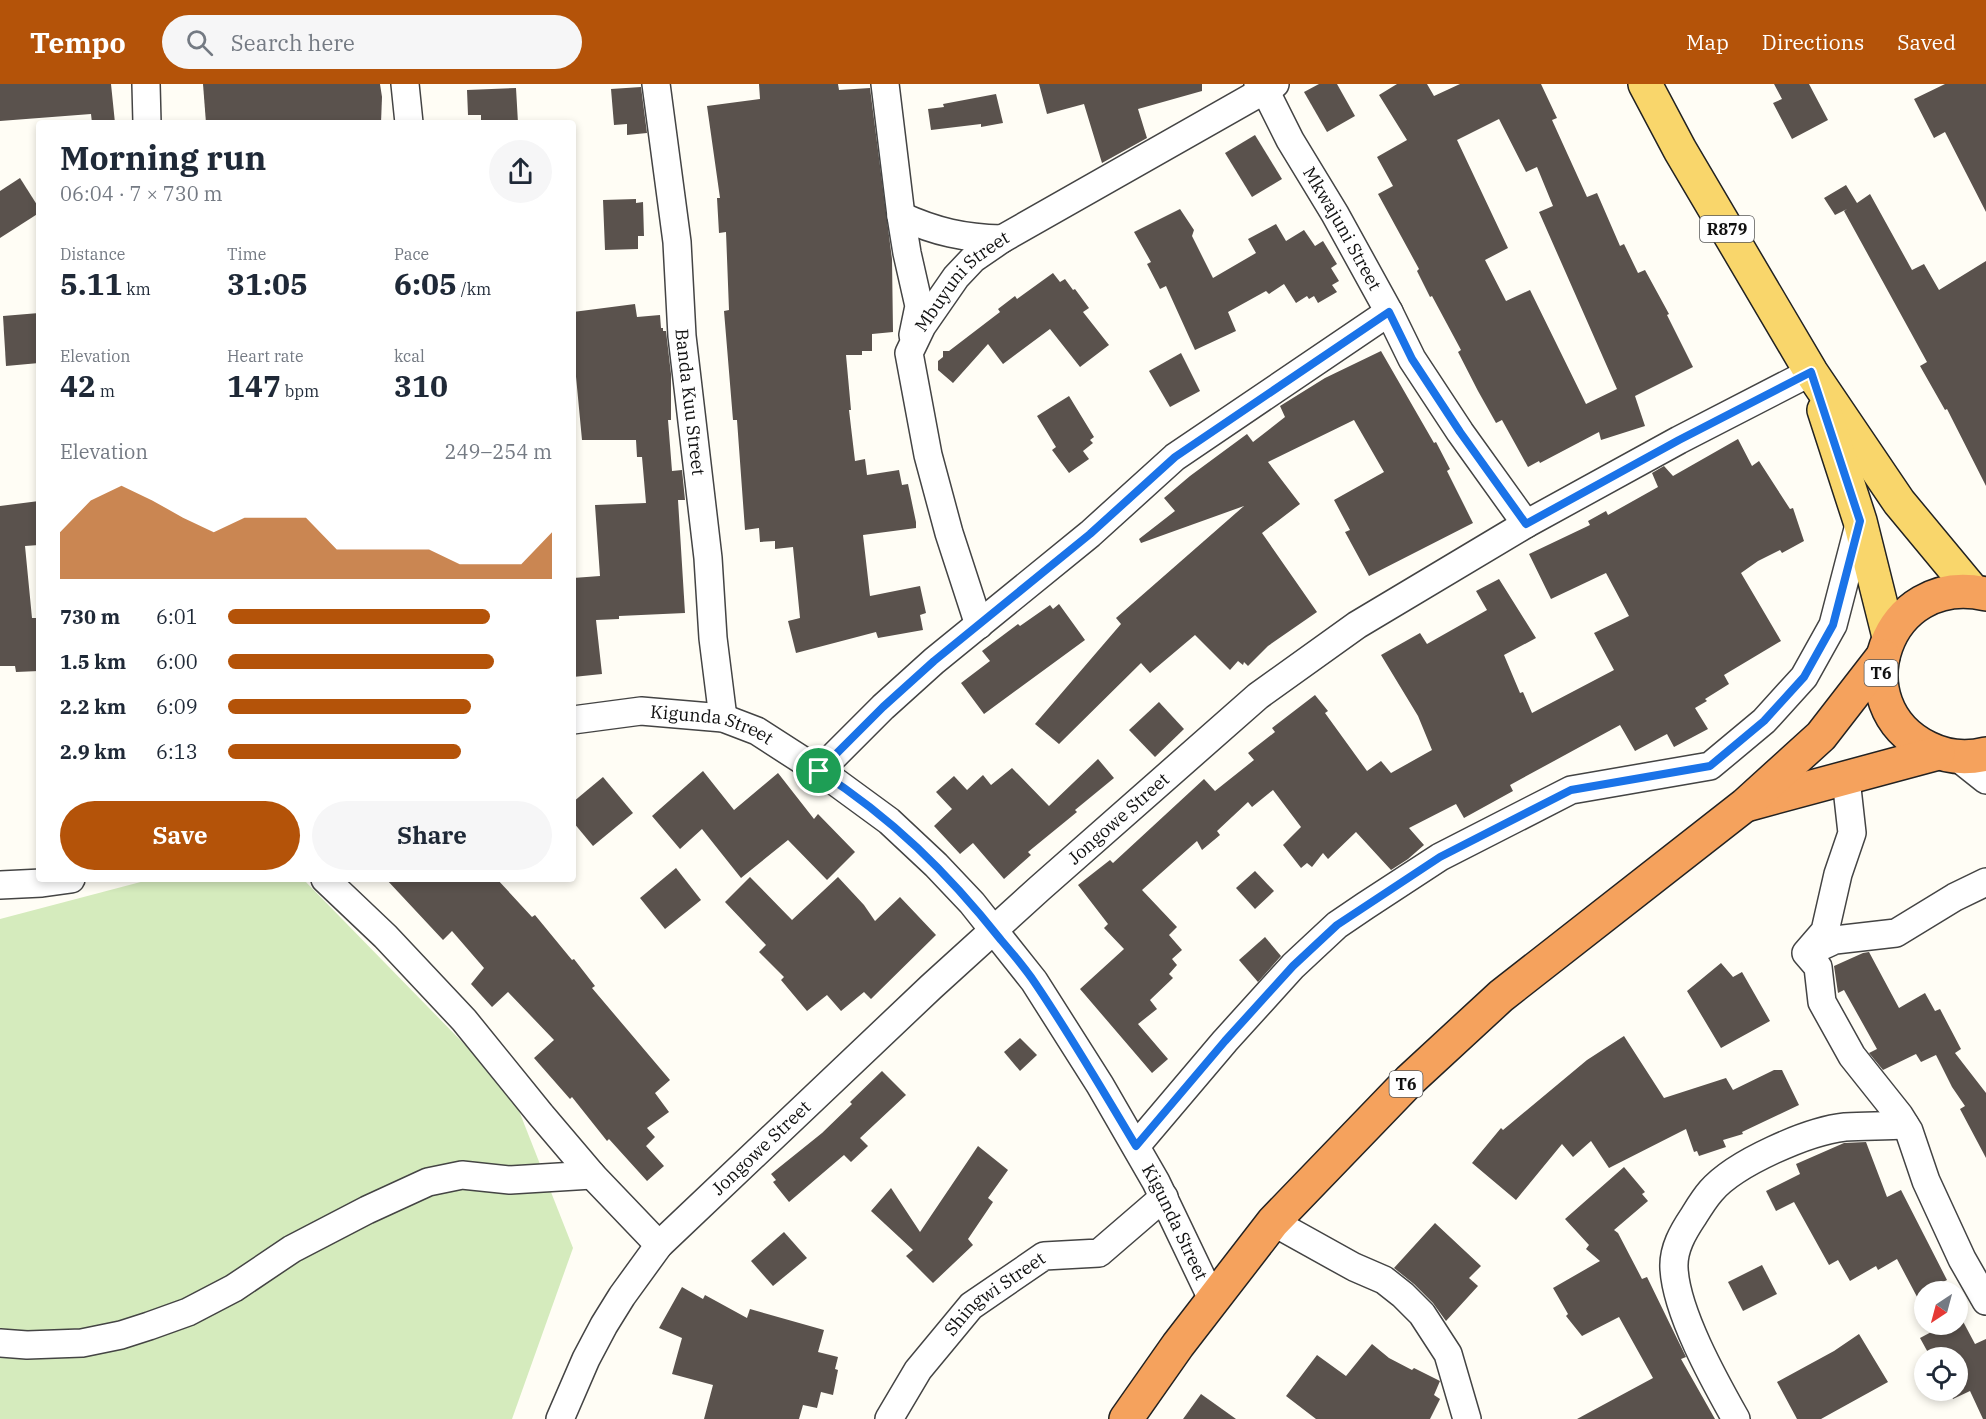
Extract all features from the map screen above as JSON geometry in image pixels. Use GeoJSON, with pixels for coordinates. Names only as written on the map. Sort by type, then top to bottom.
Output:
{"type":"FeatureCollection","features":[{"type":"Feature","properties":{"kind":"highway","name":"T6"},"geometry":{"type":"LineString","coordinates":[[1126,1419],[1178,1345],[1273,1222],[1410,1080],[1501,996],[1745,805],[1821,736],[1886,646],[1900,620],[1915,606],[1932,596],[1952,591],[1979,592]]}},
{"type":"Feature","properties":{"kind":"highway","name":"T6"},"geometry":{"type":"LineString","coordinates":[[1886,646],[1881,676],[1884,696],[1892,714],[1904,731],[1919,744],[1960,754]]}},
{"type":"Feature","properties":{"kind":"highway","name":"T6"},"geometry":{"type":"LineString","coordinates":[[1745,805],[1846,779],[1960,754]]}},
{"type":"Feature","properties":{"kind":"main road","name":"R879"},"geometry":{"type":"LineString","coordinates":[[1645,84],[1680,150],[1811,372],[1899,502],[1979,592]]}},
{"type":"Feature","properties":{"kind":"main road","name":"R879"},"geometry":{"type":"LineString","coordinates":[[1811,372],[1860,521],[1886,646]]}},
{"type":"Feature","properties":{"kind":"street"},"geometry":{"type":"LineString","coordinates":[[146,84],[147,120]]}},
{"type":"Feature","properties":{"kind":"street"},"geometry":{"type":"LineString","coordinates":[[405,84],[409,120]]}},
{"type":"Feature","properties":{"kind":"street","name":"Banda Kuu Street"},"geometry":{"type":"LineString","coordinates":[[656,84],[677,242],[682,336],[708,558],[713,638],[723,718]]}},
{"type":"Feature","properties":{"kind":"street"},"geometry":{"type":"LineString","coordinates":[[885,84],[901,216],[920,306],[909,353]]}},
{"type":"Feature","properties":{"kind":"street","name":"Mbuyuni Street"},"geometry":{"type":"LineString","coordinates":[[979,625],[949,533],[928,455],[909,353],[922,326],[956,277],[973,259],[1002,239],[1266,86]]}},
{"type":"Feature","properties":{"kind":"street","name":"Mkwajuni Street"},"geometry":{"type":"LineString","coordinates":[[1266,86],[1290,140],[1335,214],[1412,359],[1460,432],[1526,524]]}},
{"type":"Feature","properties":{"kind":"street"},"geometry":{"type":"LineString","coordinates":[[901,216],[923,226],[971,239],[1002,239]]}},
{"type":"Feature","properties":{"kind":"street"},"geometry":{"type":"LineString","coordinates":[[819,771],[934,661],[1090,534],[1175,457],[1389,312]]}},
{"type":"Feature","properties":{"kind":"street","name":"Jongowe Street"},"geometry":{"type":"LineString","coordinates":[[560,1419],[604,1325],[659,1245],[931,987],[1258,696],[1358,625],[1526,524],[1679,440],[1811,372]]}},
{"type":"Feature","properties":{"kind":"street"},"geometry":{"type":"LineString","coordinates":[[1136,1146],[1225,1041],[1293,966],[1337,925],[1365,906],[1440,857],[1571,790],[1710,766],[1764,721],[1804,677],[1833,625],[1860,521]]}},
{"type":"Feature","properties":{"kind":"street","name":"Kigunda Street"},"geometry":{"type":"LineString","coordinates":[[576,720],[641,711],[723,718],[757,731],[819,771],[889,821],[965,895],[1034,981],[1136,1146],[1164,1197],[1213,1300]]}},
{"type":"Feature","properties":{"kind":"street"},"geometry":{"type":"LineString","coordinates":[[1960,754],[1986,780]]}},
{"type":"Feature","properties":{"kind":"street"},"geometry":{"type":"LineString","coordinates":[[1806,952],[1825,931],[1838,874],[1852,833],[1846,779]]}},
{"type":"Feature","properties":{"kind":"street"},"geometry":{"type":"LineString","coordinates":[[0,885],[49,882]]}},
{"type":"Feature","properties":{"kind":"street"},"geometry":{"type":"LineString","coordinates":[[328,882],[385,936],[464,1020],[592,1174],[659,1245]]}},
{"type":"Feature","properties":{"kind":"street"},"geometry":{"type":"LineString","coordinates":[[1806,952],[1835,940],[1896,933],[1955,897],[1986,882]]}},
{"type":"Feature","properties":{"kind":"street"},"geometry":{"type":"LineString","coordinates":[[1806,952],[1818,968],[1822,1002],[1852,1056],[1909,1131],[1926,1181],[1962,1259],[1986,1301]]}},
{"type":"Feature","properties":{"kind":"street"},"geometry":{"type":"LineString","coordinates":[[1736,1419],[1708,1367],[1680,1299],[1674,1268],[1676,1250],[1686,1229],[1712,1190],[1749,1161],[1794,1141],[1843,1128],[1905,1125]]}},
{"type":"Feature","properties":{"kind":"street"},"geometry":{"type":"LineString","coordinates":[[0,1343],[27,1345],[82,1343],[121,1335],[188,1312],[234,1288],[306,1241],[428,1182],[462,1175],[510,1180],[592,1174]]}},
{"type":"Feature","properties":{"kind":"street","name":"Shingwi Street"},"geometry":{"type":"LineString","coordinates":[[889,1419],[918,1370],[971,1306],[1044,1256],[1099,1253],[1164,1197]]}},
{"type":"Feature","properties":{"kind":"street"},"geometry":{"type":"LineString","coordinates":[[1273,1222],[1354,1267],[1384,1280],[1410,1301],[1422,1314],[1448,1354],[1467,1419]]}},
{"type":"Feature","properties":{"kind":"green space"},"geometry":{"type":"Polygon","coordinates":[[[141,882],[306,882],[512,1093],[573,1248],[512,1419],[0,1419],[0,919],[141,882]]]}},
{"type":"Feature","properties":{"kind":"building"},"geometry":{"type":"Polygon","coordinates":[[[0,84],[111,84],[115,120],[92,120],[91,114],[0,121],[0,84]]]}},
{"type":"Feature","properties":{"kind":"building"},"geometry":{"type":"Polygon","coordinates":[[[203,84],[380,84],[381,120],[206,120],[203,84]]]}},
{"type":"Feature","properties":{"kind":"building"},"geometry":{"type":"Polygon","coordinates":[[[759,84],[838,84],[839,90],[870,88],[892,259],[893,332],[872,334],[872,351],[862,351],[862,355],[846,355],[851,410],[849,410],[855,461],[865,459],[867,475],[899,470],[902,485],[908,484],[916,522],[916,528],[863,535],[870,596],[920,586],[926,613],[920,615],[923,630],[878,638],[876,632],[796,653],[788,621],[800,618],[793,547],[775,549],[775,541],[760,542],[759,528],[745,530],[737,420],[733,420],[724,311],[729,310],[726,232],[719,233],[717,198],[720,198],[707,106],[760,99],[759,84]]]}},
{"type":"Feature","properties":{"kind":"building"},"geometry":{"type":"Polygon","coordinates":[[[1039,84],[1202,84],[1202,91],[1138,109],[1147,138],[1102,163],[1084,104],[1047,114],[1039,84]]]}},
{"type":"Feature","properties":{"kind":"building"},"geometry":{"type":"Polygon","coordinates":[[[1319,84],[1337,84],[1355,116],[1327,132],[1304,92],[1319,84]]]}},
{"type":"Feature","properties":{"kind":"building"},"geometry":{"type":"Polygon","coordinates":[[[1397,84],[1427,84],[1434,96],[1460,84],[1541,84],[1557,118],[1552,120],[1587,197],[1597,193],[1620,246],[1624,244],[1638,273],[1645,270],[1669,314],[1667,315],[1693,367],[1635,396],[1645,426],[1601,440],[1599,432],[1528,467],[1502,420],[1496,423],[1478,391],[1458,352],[1461,350],[1432,296],[1430,297],[1417,271],[1419,269],[1378,194],[1393,186],[1377,157],[1407,140],[1379,95],[1397,84]],[[1499,119],[1457,140],[1508,248],[1485,260],[1506,301],[1530,290],[1586,404],[1617,389],[1539,212],[1553,206],[1537,167],[1526,172],[1499,119]]]}},
{"type":"Feature","properties":{"kind":"building"},"geometry":{"type":"Polygon","coordinates":[[[1774,84],[1809,84],[1828,120],[1792,139],[1773,103],[1782,99],[1774,84]]]}},
{"type":"Feature","properties":{"kind":"building"},"geometry":{"type":"Polygon","coordinates":[[[1945,84],[1986,84],[1986,212],[1945,132],[1934,138],[1914,99],[1945,84]]]}},
{"type":"Feature","properties":{"kind":"building"},"geometry":{"type":"Polygon","coordinates":[[[641,87],[647,133],[627,135],[627,124],[614,125],[611,89],[641,87]]]}},
{"type":"Feature","properties":{"kind":"building"},"geometry":{"type":"Polygon","coordinates":[[[516,88],[518,120],[481,120],[481,115],[468,115],[467,90],[516,88]]]}},
{"type":"Feature","properties":{"kind":"building"},"geometry":{"type":"Polygon","coordinates":[[[996,94],[1003,123],[981,127],[981,124],[931,130],[928,109],[996,94]]]}},
{"type":"Feature","properties":{"kind":"building"},"geometry":{"type":"Polygon","coordinates":[[[1255,135],[1282,179],[1252,197],[1225,153],[1255,135]]]}},
{"type":"Feature","properties":{"kind":"building"},"geometry":{"type":"Polygon","coordinates":[[[20,178],[36,203],[36,215],[0,238],[0,191],[20,178]]]}},
{"type":"Feature","properties":{"kind":"building"},"geometry":{"type":"Polygon","coordinates":[[[1846,185],[1857,203],[1870,194],[1912,270],[1924,264],[1939,290],[1986,261],[1986,486],[1947,409],[1945,410],[1920,366],[1927,362],[1844,211],[1847,209],[1835,215],[1824,198],[1846,185]]]}},
{"type":"Feature","properties":{"kind":"building"},"geometry":{"type":"Polygon","coordinates":[[[636,199],[636,203],[643,202],[644,236],[638,236],[638,249],[605,250],[603,200],[636,199]]]}},
{"type":"Feature","properties":{"kind":"building"},"geometry":{"type":"Polygon","coordinates":[[[1180,209],[1194,230],[1192,236],[1213,278],[1256,253],[1248,239],[1276,224],[1286,241],[1304,230],[1315,246],[1323,241],[1337,264],[1331,268],[1339,281],[1332,285],[1337,292],[1318,303],[1314,296],[1309,299],[1307,296],[1296,303],[1284,284],[1269,294],[1266,291],[1228,312],[1236,331],[1195,350],[1166,286],[1160,289],[1147,264],[1151,262],[1134,232],[1180,209]]]}},
{"type":"Feature","properties":{"kind":"building"},"geometry":{"type":"Polygon","coordinates":[[[1053,273],[1060,282],[1065,279],[1073,290],[1075,289],[1089,308],[1083,312],[1109,345],[1080,367],[1050,329],[1003,364],[988,344],[953,383],[938,370],[938,361],[943,357],[943,351],[949,351],[1000,312],[998,309],[1015,296],[1017,299],[1053,273]]]}},
{"type":"Feature","properties":{"kind":"building"},"geometry":{"type":"Polygon","coordinates":[[[635,304],[637,317],[660,315],[661,328],[666,331],[671,374],[671,420],[668,420],[672,471],[682,470],[685,500],[678,500],[685,613],[619,616],[619,619],[596,620],[602,674],[576,677],[576,578],[600,576],[595,505],[646,503],[642,457],[637,457],[636,440],[582,440],[576,377],[576,312],[635,304]]]}},
{"type":"Feature","properties":{"kind":"building"},"geometry":{"type":"Polygon","coordinates":[[[36,313],[36,363],[6,366],[3,316],[36,313]]]}},
{"type":"Feature","properties":{"kind":"building"},"geometry":{"type":"Polygon","coordinates":[[[1381,351],[1434,443],[1436,442],[1450,469],[1447,471],[1473,523],[1369,576],[1345,532],[1350,530],[1334,500],[1384,472],[1354,420],[1268,462],[1300,504],[1262,533],[1317,612],[1268,646],[1248,666],[1238,661],[1230,670],[1195,635],[1150,673],[1141,663],[1059,744],[1035,724],[1121,624],[1116,618],[1244,506],[1141,543],[1139,539],[1175,511],[1164,498],[1247,434],[1253,442],[1285,417],[1280,406],[1325,378],[1381,351]]]}},
{"type":"Feature","properties":{"kind":"building"},"geometry":{"type":"Polygon","coordinates":[[[1181,353],[1200,391],[1170,407],[1149,371],[1181,353]]]}},
{"type":"Feature","properties":{"kind":"building"},"geometry":{"type":"Polygon","coordinates":[[[1069,396],[1094,437],[1090,440],[1093,443],[1083,451],[1089,459],[1069,473],[1052,450],[1056,447],[1037,416],[1069,396]]]}},
{"type":"Feature","properties":{"kind":"building"},"geometry":{"type":"Polygon","coordinates":[[[1738,439],[1752,466],[1759,461],[1790,509],[1793,508],[1804,541],[1782,553],[1780,550],[1758,561],[1741,573],[1781,641],[1724,675],[1729,684],[1695,708],[1708,729],[1674,747],[1667,734],[1635,751],[1620,725],[1510,785],[1513,791],[1464,818],[1456,804],[1409,828],[1424,845],[1391,870],[1356,832],[1328,859],[1323,853],[1312,867],[1307,863],[1301,868],[1283,845],[1301,827],[1273,790],[1252,807],[1248,802],[1217,831],[1220,835],[1202,850],[1197,841],[1142,890],[1177,927],[1169,935],[1182,950],[1172,959],[1177,965],[1169,974],[1173,978],[1150,1000],[1157,1009],[1138,1024],[1168,1059],[1152,1073],[1080,989],[1124,949],[1104,928],[1108,924],[1078,885],[1110,860],[1113,863],[1204,779],[1215,791],[1254,760],[1248,753],[1275,732],[1272,728],[1315,695],[1328,711],[1325,713],[1367,771],[1381,761],[1391,773],[1432,750],[1418,716],[1381,655],[1420,633],[1427,644],[1487,610],[1476,591],[1499,579],[1536,638],[1504,655],[1520,693],[1523,692],[1532,713],[1614,670],[1594,633],[1629,616],[1606,573],[1551,599],[1529,554],[1590,525],[1588,521],[1606,511],[1608,515],[1658,487],[1652,473],[1664,466],[1673,476],[1738,439]]]}},
{"type":"Feature","properties":{"kind":"building"},"geometry":{"type":"Polygon","coordinates":[[[36,501],[36,545],[25,546],[32,618],[36,618],[36,671],[16,672],[15,666],[0,666],[0,506],[36,501]]]}},
{"type":"Feature","properties":{"kind":"building"},"geometry":{"type":"Polygon","coordinates":[[[1059,604],[1085,640],[984,714],[961,683],[990,661],[982,651],[1018,624],[1020,626],[1050,605],[1053,609],[1059,604]]]}},
{"type":"Feature","properties":{"kind":"building"},"geometry":{"type":"Polygon","coordinates":[[[1159,702],[1184,729],[1155,757],[1129,730],[1159,702]]]}},
{"type":"Feature","properties":{"kind":"building"},"geometry":{"type":"Polygon","coordinates":[[[1098,759],[1114,778],[1028,852],[1031,855],[1004,879],[973,843],[960,854],[934,826],[952,809],[936,792],[954,776],[967,790],[983,775],[991,785],[1012,768],[1049,806],[1098,759]]]}},
{"type":"Feature","properties":{"kind":"building"},"geometry":{"type":"Polygon","coordinates":[[[703,771],[734,810],[778,773],[814,819],[818,814],[855,852],[827,880],[788,840],[741,878],[702,829],[680,849],[652,816],[703,771]]]}},
{"type":"Feature","properties":{"kind":"building"},"geometry":{"type":"Polygon","coordinates":[[[603,777],[633,813],[593,846],[576,826],[576,800],[603,777]]]}},
{"type":"Feature","properties":{"kind":"building"},"geometry":{"type":"Polygon","coordinates":[[[676,868],[701,900],[665,929],[640,898],[676,868]]]}},
{"type":"Feature","properties":{"kind":"building"},"geometry":{"type":"Polygon","coordinates":[[[1255,871],[1274,891],[1255,909],[1236,888],[1255,871]]]}},
{"type":"Feature","properties":{"kind":"building"},"geometry":{"type":"Polygon","coordinates":[[[750,877],[792,920],[838,877],[864,905],[875,921],[900,897],[936,935],[871,999],[864,992],[841,1011],[827,995],[807,1011],[781,980],[784,977],[759,952],[766,945],[725,902],[750,877]]]}},
{"type":"Feature","properties":{"kind":"building"},"geometry":{"type":"Polygon","coordinates":[[[389,882],[500,882],[532,917],[535,915],[572,960],[574,959],[595,986],[592,988],[670,1080],[655,1093],[669,1112],[647,1128],[655,1137],[646,1146],[664,1166],[647,1181],[609,1139],[607,1141],[572,1097],[570,1099],[534,1058],[554,1040],[508,992],[492,1007],[471,984],[484,968],[452,931],[443,940],[389,882]]]}},
{"type":"Feature","properties":{"kind":"building"},"geometry":{"type":"Polygon","coordinates":[[[1265,937],[1281,956],[1258,982],[1239,960],[1265,937]]]}},
{"type":"Feature","properties":{"kind":"building"},"geometry":{"type":"Polygon","coordinates":[[[1869,952],[1899,1008],[1925,993],[1935,1011],[1940,1009],[1961,1049],[1955,1053],[1986,1093],[1986,1158],[1960,1109],[1965,1106],[1952,1087],[1936,1055],[1921,1062],[1916,1054],[1883,1070],[1869,1053],[1877,1049],[1844,990],[1838,993],[1834,966],[1869,952]]]}},
{"type":"Feature","properties":{"kind":"building"},"geometry":{"type":"Polygon","coordinates":[[[1721,963],[1733,977],[1742,972],[1770,1021],[1721,1048],[1687,991],[1721,963]]]}},
{"type":"Feature","properties":{"kind":"building"},"geometry":{"type":"Polygon","coordinates":[[[1624,1036],[1664,1098],[1726,1078],[1733,1090],[1774,1070],[1782,1070],[1799,1105],[1742,1132],[1743,1134],[1723,1140],[1726,1147],[1699,1156],[1697,1151],[1694,1152],[1686,1129],[1609,1168],[1591,1141],[1573,1157],[1562,1144],[1516,1200],[1472,1163],[1501,1128],[1503,1130],[1587,1060],[1624,1036]]]}},
{"type":"Feature","properties":{"kind":"building"},"geometry":{"type":"Polygon","coordinates":[[[1020,1038],[1037,1055],[1020,1071],[1004,1052],[1020,1038]]]}},
{"type":"Feature","properties":{"kind":"building"},"geometry":{"type":"Polygon","coordinates":[[[882,1071],[906,1095],[860,1138],[868,1146],[851,1162],[844,1155],[789,1202],[773,1182],[776,1180],[771,1174],[822,1133],[882,1071]]]}},
{"type":"Feature","properties":{"kind":"building"},"geometry":{"type":"Polygon","coordinates":[[[1866,1142],[1887,1197],[1901,1190],[1947,1280],[1914,1281],[1914,1291],[1897,1259],[1878,1270],[1876,1266],[1850,1281],[1838,1260],[1829,1265],[1794,1202],[1776,1211],[1766,1191],[1800,1174],[1796,1164],[1844,1143],[1866,1142]]]}},
{"type":"Feature","properties":{"kind":"building"},"geometry":{"type":"Polygon","coordinates":[[[978,1146],[1008,1170],[988,1198],[993,1202],[968,1239],[973,1245],[933,1283],[906,1256],[913,1250],[871,1211],[891,1188],[920,1232],[978,1146]]]}},
{"type":"Feature","properties":{"kind":"building"},"geometry":{"type":"Polygon","coordinates":[[[1624,1167],[1645,1192],[1642,1194],[1648,1201],[1614,1230],[1618,1233],[1642,1279],[1647,1277],[1686,1357],[1681,1359],[1715,1419],[1577,1419],[1653,1378],[1619,1317],[1582,1336],[1566,1316],[1568,1314],[1553,1288],[1600,1261],[1586,1249],[1589,1245],[1565,1219],[1624,1167]]]}},
{"type":"Feature","properties":{"kind":"building"},"geometry":{"type":"Polygon","coordinates":[[[1435,1223],[1481,1266],[1469,1278],[1478,1286],[1446,1321],[1433,1303],[1394,1268],[1435,1223]]]}},
{"type":"Feature","properties":{"kind":"building"},"geometry":{"type":"Polygon","coordinates":[[[784,1232],[807,1258],[773,1286],[751,1261],[784,1232]]]}},
{"type":"Feature","properties":{"kind":"building"},"geometry":{"type":"Polygon","coordinates":[[[1762,1265],[1777,1294],[1743,1311],[1728,1282],[1762,1265]]]}},
{"type":"Feature","properties":{"kind":"building"},"geometry":{"type":"Polygon","coordinates":[[[682,1287],[703,1299],[705,1295],[747,1318],[750,1309],[824,1330],[818,1352],[838,1357],[833,1395],[821,1392],[817,1408],[803,1405],[799,1419],[704,1419],[713,1385],[672,1374],[682,1338],[659,1328],[682,1287]]]}},
{"type":"Feature","properties":{"kind":"building"},"geometry":{"type":"Polygon","coordinates":[[[1968,1331],[1975,1344],[1986,1339],[1986,1419],[1983,1419],[1970,1391],[1968,1392],[1968,1347],[1925,1347],[1920,1338],[1926,1335],[1968,1335],[1968,1331]]]}},
{"type":"Feature","properties":{"kind":"building"},"geometry":{"type":"Polygon","coordinates":[[[1859,1334],[1888,1382],[1821,1419],[1797,1419],[1777,1382],[1834,1351],[1859,1334]]]}},
{"type":"Feature","properties":{"kind":"building"},"geometry":{"type":"Polygon","coordinates":[[[1372,1344],[1389,1358],[1440,1381],[1434,1395],[1440,1399],[1430,1419],[1316,1419],[1286,1396],[1317,1355],[1346,1376],[1372,1344]]]}},
{"type":"Feature","properties":{"kind":"building"},"geometry":{"type":"Polygon","coordinates":[[[1201,1394],[1236,1419],[1183,1419],[1201,1394]]]}},
{"type":"Feature","properties":{"kind":"route"},"geometry":{"type":"LineString","coordinates":[[1389,312],[1412,359],[1460,432],[1526,524],[1679,440],[1811,372],[1860,521],[1833,625],[1804,677],[1764,721],[1710,766],[1571,790],[1440,857],[1365,906],[1337,925],[1293,966],[1225,1041],[1136,1146],[1034,981],[972,903],[889,821],[819,771],[883,707],[934,661],[1090,534],[1175,457],[1389,312]]}}]}
